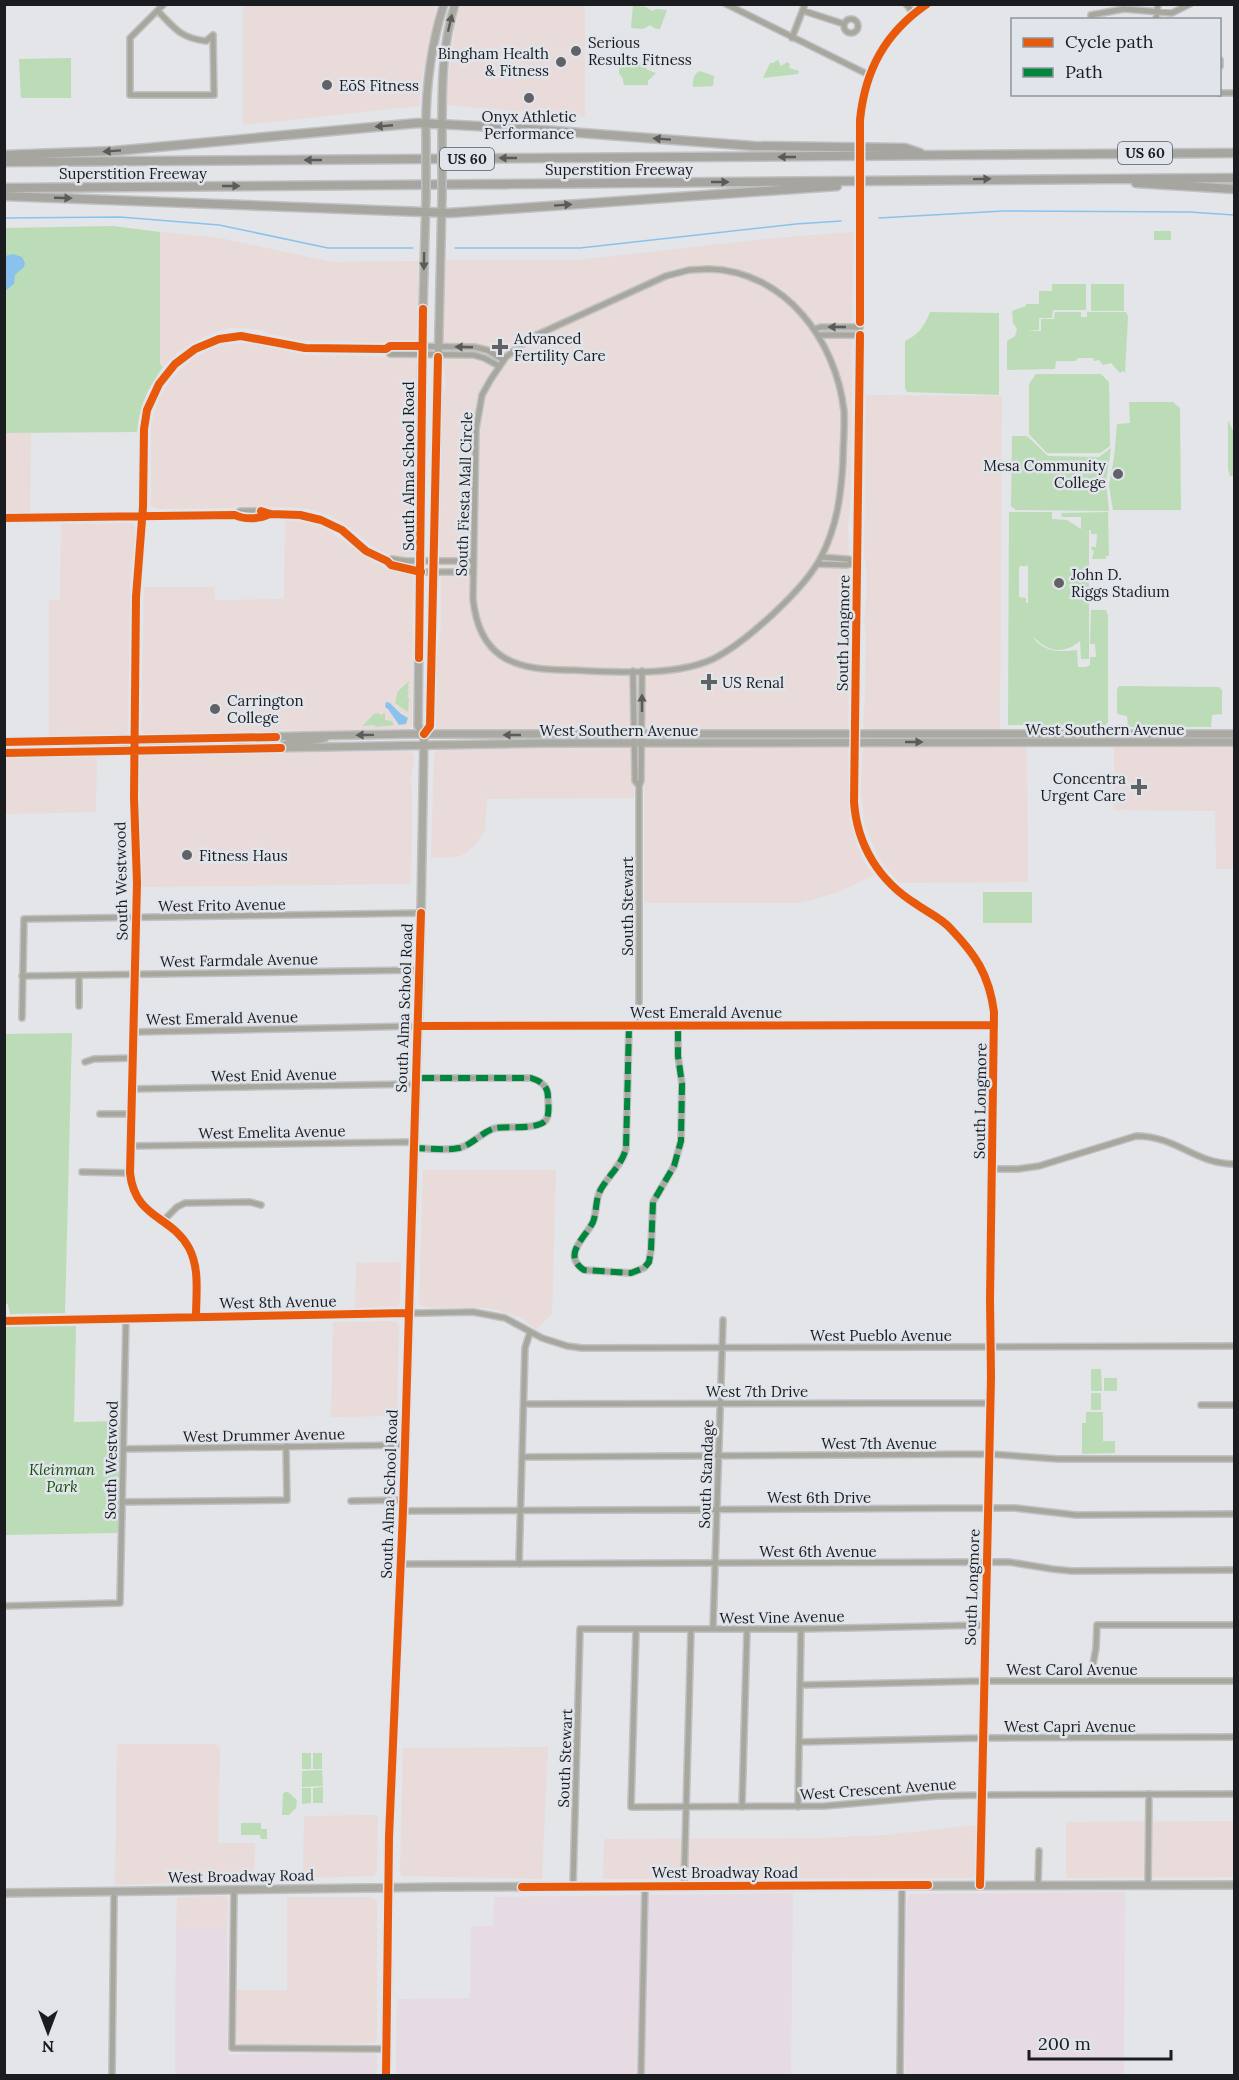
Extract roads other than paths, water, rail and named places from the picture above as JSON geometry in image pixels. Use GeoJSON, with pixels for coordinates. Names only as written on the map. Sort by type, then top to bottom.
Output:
{"type":"FeatureCollection","features":[{"type":"Feature","properties":{"kind":"highway"},"geometry":{"type":"LineString","coordinates":[[4,155],[114,151],[442,123],[753,146],[905,148],[929,156]]}},
{"type":"Feature","properties":{"kind":"highway"},"geometry":{"type":"LineString","coordinates":[[1055,153],[1234,148]]}},
{"type":"Feature","properties":{"kind":"highway","name":"Superstition Freeway"},"geometry":{"type":"LineString","coordinates":[[4,162],[1234,153]]}},
{"type":"Feature","properties":{"kind":"highway"},"geometry":{"type":"LineString","coordinates":[[1057,178],[1234,189]]}},
{"type":"Feature","properties":{"kind":"highway","name":"Superstition Freeway"},"geometry":{"type":"LineString","coordinates":[[4,188],[1234,178]]}},
{"type":"Feature","properties":{"kind":"highway"},"geometry":{"type":"LineString","coordinates":[[4,196],[425,213],[924,181]]}},
{"type":"Feature","properties":{"kind":"main road","name":"South Alma School Road"},"geometry":{"type":"LineString","coordinates":[[386,2076],[388,1887],[420,970],[424,734],[418,726],[426,123],[429,68],[444,4]]}},
{"type":"Feature","properties":{"kind":"main road","name":"South Alma School Road"},"geometry":{"type":"LineString","coordinates":[[424,734],[430,726],[442,123],[447,35],[455,4]]}},
{"type":"Feature","properties":{"kind":"main road","name":"West Southern Avenue"},"geometry":{"type":"LineString","coordinates":[[4,742],[424,734],[636,740],[642,735],[939,742],[1234,742]]}},
{"type":"Feature","properties":{"kind":"main road","name":"West Southern Avenue"},"geometry":{"type":"LineString","coordinates":[[4,753],[636,740],[855,739],[991,734],[1234,734]]}},
{"type":"Feature","properties":{"kind":"main road"},"geometry":{"type":"LineString","coordinates":[[939,742],[944,739],[984,739],[991,734]]}},
{"type":"Feature","properties":{"kind":"main road"},"geometry":{"type":"LineString","coordinates":[[280,748],[288,742],[313,742],[333,735]]}},
{"type":"Feature","properties":{"kind":"main road"},"geometry":{"type":"LineString","coordinates":[[223,749],[246,744],[271,743],[276,737]]}},
{"type":"Feature","properties":{"kind":"main road"},"geometry":{"type":"LineString","coordinates":[[134,751],[142,745],[174,744],[193,739]]}},
{"type":"Feature","properties":{"kind":"main road"},"geometry":{"type":"LineString","coordinates":[[71,752],[89,746],[129,745],[134,740]]}},
{"type":"Feature","properties":{"kind":"main road"},"geometry":{"type":"LineString","coordinates":[[26,741],[27,753]]}},
{"type":"Feature","properties":{"kind":"main road","name":"West Broadway Road"},"geometry":{"type":"LineString","coordinates":[[4,1893],[388,1887],[1234,1885]]}},
{"type":"Feature","properties":{"kind":"street"},"geometry":{"type":"LineString","coordinates":[[158,11],[178,32],[189,39],[206,41],[213,35],[214,95],[130,95],[130,38],[164,4]]}},
{"type":"Feature","properties":{"kind":"street"},"geometry":{"type":"LineString","coordinates":[[726,4],[740,8],[792,38],[870,75]]}},
{"type":"Feature","properties":{"kind":"street"},"geometry":{"type":"LineString","coordinates":[[906,4],[914,14]]}},
{"type":"Feature","properties":{"kind":"street","name":"South Longmore"},"geometry":{"type":"LineString","coordinates":[[927,4],[891,37],[879,54],[862,97],[855,809],[860,835],[879,872],[900,893],[950,927],[969,948],[979,962],[993,1003],[988,1562],[984,1625],[980,1885]]}},
{"type":"Feature","properties":{"kind":"street"},"geometry":{"type":"LineString","coordinates":[[1156,18],[1158,4]]}},
{"type":"Feature","properties":{"kind":"street"},"geometry":{"type":"LineString","coordinates":[[1092,17],[1124,9],[1172,13],[1190,4]]}},
{"type":"Feature","properties":{"kind":"street"},"geometry":{"type":"LineString","coordinates":[[792,38],[804,8],[844,24]]}},
{"type":"Feature","properties":{"kind":"street","name":"South Fiesta Mall Circle"},"geometry":{"type":"LineString","coordinates":[[689,270],[726,270],[764,283],[783,295],[817,332],[831,357],[840,386],[844,421],[841,495],[834,525],[821,557],[791,598],[729,650],[713,659],[688,667],[642,671],[541,670],[518,665],[500,657],[486,640],[477,621],[473,599],[473,561],[477,417],[482,395],[503,360],[531,337],[666,276],[689,270]]}},
{"type":"Feature","properties":{"kind":"street"},"geometry":{"type":"LineString","coordinates":[[817,332],[821,327],[860,327]]}},
{"type":"Feature","properties":{"kind":"street"},"geometry":{"type":"LineString","coordinates":[[817,332],[860,335]]}},
{"type":"Feature","properties":{"kind":"street","name":"South Westwood"},"geometry":{"type":"LineString","coordinates":[[196,1317],[196,1269],[192,1256],[182,1238],[135,1197],[130,1173],[137,863],[134,751],[136,597],[142,516],[145,420],[154,393],[169,370],[188,353],[219,339],[241,336],[305,348],[386,349],[390,354],[438,350]]}},
{"type":"Feature","properties":{"kind":"street"},"geometry":{"type":"LineString","coordinates":[[438,350],[481,348],[503,360]]}},
{"type":"Feature","properties":{"kind":"street"},"geometry":{"type":"LineString","coordinates":[[438,350],[474,355],[499,366]]}},
{"type":"Feature","properties":{"kind":"street"},"geometry":{"type":"LineString","coordinates":[[4,518],[235,515],[241,518],[263,517],[270,514],[300,515],[321,520],[342,530],[366,551],[387,561],[391,566],[421,572],[473,572]]}},
{"type":"Feature","properties":{"kind":"street"},"geometry":{"type":"LineString","coordinates":[[821,557],[858,562]]}},
{"type":"Feature","properties":{"kind":"street"},"geometry":{"type":"LineString","coordinates":[[387,561],[392,559],[473,561]]}},
{"type":"Feature","properties":{"kind":"street"},"geometry":{"type":"LineString","coordinates":[[817,564],[848,566],[858,562]]}},
{"type":"Feature","properties":{"kind":"street","name":"South Stewart"},"geometry":{"type":"LineString","coordinates":[[633,671],[636,740],[641,781],[639,786],[639,1026]]}},
{"type":"Feature","properties":{"kind":"street"},"geometry":{"type":"LineString","coordinates":[[642,671],[642,735]]}},
{"type":"Feature","properties":{"kind":"street","name":"West Frito Avenue"},"geometry":{"type":"LineString","coordinates":[[22,976],[24,919],[420,913]]}},
{"type":"Feature","properties":{"kind":"street","name":"West Farmdale Avenue"},"geometry":{"type":"LineString","coordinates":[[22,976],[420,970]]}},
{"type":"Feature","properties":{"kind":"street"},"geometry":{"type":"LineString","coordinates":[[79,975],[79,1006]]}},
{"type":"Feature","properties":{"kind":"street"},"geometry":{"type":"LineString","coordinates":[[22,976],[22,1018]]}},
{"type":"Feature","properties":{"kind":"street"},"geometry":{"type":"LineString","coordinates":[[629,1026],[626,1149],[618,1167],[600,1190],[594,1221],[578,1243],[575,1252],[576,1260],[578,1266],[584,1270],[631,1273],[644,1268],[649,1262],[653,1202],[674,1166],[681,1141],[682,1084],[678,1056],[678,1025]]}},
{"type":"Feature","properties":{"kind":"street","name":"West Emerald Avenue"},"geometry":{"type":"LineString","coordinates":[[134,1032],[418,1026],[994,1025]]}},
{"type":"Feature","properties":{"kind":"street"},"geometry":{"type":"LineString","coordinates":[[85,1062],[94,1059],[133,1058]]}},
{"type":"Feature","properties":{"kind":"street","name":"West Enid Avenue"},"geometry":{"type":"LineString","coordinates":[[132,1089],[531,1078],[545,1086],[548,1093],[548,1106]]}},
{"type":"Feature","properties":{"kind":"street","name":"West Emelita Avenue"},"geometry":{"type":"LineString","coordinates":[[131,1146],[413,1145],[460,1148],[481,1134],[496,1128],[540,1124],[547,1118],[548,1106]]}},
{"type":"Feature","properties":{"kind":"street"},"geometry":{"type":"LineString","coordinates":[[100,1114],[132,1114]]}},
{"type":"Feature","properties":{"kind":"street"},"geometry":{"type":"LineString","coordinates":[[992,1169],[1039,1166],[1136,1136],[1152,1136],[1168,1141],[1206,1160],[1234,1164]]}},
{"type":"Feature","properties":{"kind":"street"},"geometry":{"type":"LineString","coordinates":[[82,1172],[130,1173]]}},
{"type":"Feature","properties":{"kind":"street"},"geometry":{"type":"LineString","coordinates":[[162,1222],[177,1207],[185,1203],[250,1202],[261,1205]]}},
{"type":"Feature","properties":{"kind":"street","name":"West 8th Avenue"},"geometry":{"type":"LineString","coordinates":[[4,1321],[464,1312],[505,1318],[530,1332]]}},
{"type":"Feature","properties":{"kind":"street","name":"South Westwood"},"geometry":{"type":"LineString","coordinates":[[4,1606],[120,1603],[126,1318]]}},
{"type":"Feature","properties":{"kind":"street","name":"South Standage"},"geometry":{"type":"LineString","coordinates":[[713,1629],[723,1320]]}},
{"type":"Feature","properties":{"kind":"street"},"geometry":{"type":"LineString","coordinates":[[519,1564],[525,1348],[530,1332]]}},
{"type":"Feature","properties":{"kind":"street","name":"West Pueblo Avenue"},"geometry":{"type":"LineString","coordinates":[[530,1332],[567,1346],[1234,1346]]}},
{"type":"Feature","properties":{"kind":"street","name":"West 7th Drive"},"geometry":{"type":"LineString","coordinates":[[524,1404],[990,1403]]}},
{"type":"Feature","properties":{"kind":"street"},"geometry":{"type":"LineString","coordinates":[[1201,1405],[1234,1405]]}},
{"type":"Feature","properties":{"kind":"street","name":"West Drummer Avenue"},"geometry":{"type":"LineString","coordinates":[[123,1449],[404,1444]]}},
{"type":"Feature","properties":{"kind":"street"},"geometry":{"type":"LineString","coordinates":[[122,1502],[287,1500],[286,1446]]}},
{"type":"Feature","properties":{"kind":"street","name":"West 7th Avenue"},"geometry":{"type":"LineString","coordinates":[[522,1457],[989,1455],[1058,1459],[1234,1459]]}},
{"type":"Feature","properties":{"kind":"street"},"geometry":{"type":"LineString","coordinates":[[351,1501],[403,1500]]}},
{"type":"Feature","properties":{"kind":"street","name":"West 6th Drive"},"geometry":{"type":"LineString","coordinates":[[402,1510],[1015,1508],[1076,1515],[1234,1514]]}},
{"type":"Feature","properties":{"kind":"street","name":"West 6th Avenue"},"geometry":{"type":"LineString","coordinates":[[400,1564],[1009,1562],[1072,1570],[1234,1570]]}},
{"type":"Feature","properties":{"kind":"street","name":"West Vine Avenue"},"geometry":{"type":"LineString","coordinates":[[580,1629],[801,1629],[984,1625]]}},
{"type":"Feature","properties":{"kind":"street"},"geometry":{"type":"LineString","coordinates":[[1090,1681],[1096,1648],[1097,1625],[1234,1625]]}},
{"type":"Feature","properties":{"kind":"street","name":"South Stewart"},"geometry":{"type":"LineString","coordinates":[[573,1886],[580,1629]]}},
{"type":"Feature","properties":{"kind":"street"},"geometry":{"type":"LineString","coordinates":[[684,1886],[691,1629]]}},
{"type":"Feature","properties":{"kind":"street"},"geometry":{"type":"LineString","coordinates":[[742,1807],[747,1629]]}},
{"type":"Feature","properties":{"kind":"street"},"geometry":{"type":"LineString","coordinates":[[798,1807],[801,1629]]}},
{"type":"Feature","properties":{"kind":"street","name":"West Crescent Avenue"},"geometry":{"type":"LineString","coordinates":[[636,1630],[631,1807],[798,1807],[860,1804],[937,1796],[981,1795],[1234,1794]]}},
{"type":"Feature","properties":{"kind":"street","name":"West Carol Avenue"},"geometry":{"type":"LineString","coordinates":[[801,1685],[983,1681],[1234,1681]]}},
{"type":"Feature","properties":{"kind":"street","name":"West Capri Avenue"},"geometry":{"type":"LineString","coordinates":[[798,1742],[982,1738],[1234,1737]]}},
{"type":"Feature","properties":{"kind":"street"},"geometry":{"type":"LineString","coordinates":[[1148,1885],[1149,1794]]}},
{"type":"Feature","properties":{"kind":"street"},"geometry":{"type":"LineString","coordinates":[[1038,1885],[1039,1851]]}},
{"type":"Feature","properties":{"kind":"street"},"geometry":{"type":"LineString","coordinates":[[900,2076],[902,1885]]}},
{"type":"Feature","properties":{"kind":"street"},"geometry":{"type":"LineString","coordinates":[[641,2076],[645,1886]]}},
{"type":"Feature","properties":{"kind":"street"},"geometry":{"type":"LineString","coordinates":[[234,1890],[232,2048],[386,2049]]}},
{"type":"Feature","properties":{"kind":"street"},"geometry":{"type":"LineString","coordinates":[[112,2076],[114,1892]]}},
{"type":"Feature","properties":{"kind":"water"},"geometry":{"type":"Polygon","coordinates":[[[13,254],[22,257],[25,263],[15,275],[14,284],[5,291],[5,256],[13,254]]]}},
{"type":"Feature","properties":{"kind":"water"},"geometry":{"type":"Polygon","coordinates":[[[386,702],[408,718],[406,724],[399,725],[385,707],[386,702]]]}},
{"type":"Feature","properties":{"kind":"waterway"},"geometry":{"type":"LineString","coordinates":[[879,218],[1003,211],[1189,212],[1234,215]]}},
{"type":"Feature","properties":{"kind":"waterway"},"geometry":{"type":"LineString","coordinates":[[4,218],[120,217],[219,225],[328,248],[413,248]]}},
{"type":"Feature","properties":{"kind":"waterway"},"geometry":{"type":"LineString","coordinates":[[455,248],[580,248],[841,221]]}},
{"type":"Feature","properties":{"kind":"place","name":"Serious Results Fitness"},"geometry":{"type":"Point","coordinates":[576,51]}},
{"type":"Feature","properties":{"kind":"place","name":"Bingham Health & Fitness"},"geometry":{"type":"Point","coordinates":[561,62]}},
{"type":"Feature","properties":{"kind":"place","name":"EōS Fitness"},"geometry":{"type":"Point","coordinates":[327,85]}},
{"type":"Feature","properties":{"kind":"place","name":"Onyx Athletic Performance"},"geometry":{"type":"Point","coordinates":[529,98]}},
{"type":"Feature","properties":{"kind":"place","name":"Advanced Fertility Care"},"geometry":{"type":"Point","coordinates":[500,347]}},
{"type":"Feature","properties":{"kind":"place","name":"Mesa Community College"},"geometry":{"type":"Point","coordinates":[1118,474]}},
{"type":"Feature","properties":{"kind":"place","name":"John D. Riggs Stadium"},"geometry":{"type":"Point","coordinates":[1059,583]}},
{"type":"Feature","properties":{"kind":"place","name":"US Renal"},"geometry":{"type":"Point","coordinates":[709,682]}},
{"type":"Feature","properties":{"kind":"place","name":"Carrington College"},"geometry":{"type":"Point","coordinates":[215,709]}},
{"type":"Feature","properties":{"kind":"place","name":"Concentra Urgent Care"},"geometry":{"type":"Point","coordinates":[1139,787]}},
{"type":"Feature","properties":{"kind":"place","name":"Fitness Haus"},"geometry":{"type":"Point","coordinates":[187,855]}},
{"type":"Feature","properties":{"kind":"park label","name":"Kleinman Park"},"geometry":{"type":"Point","coordinates":[62,1478]}}]}
